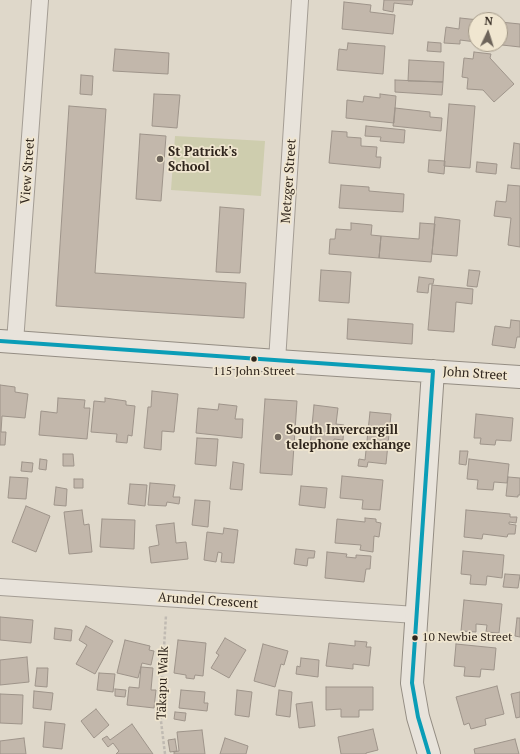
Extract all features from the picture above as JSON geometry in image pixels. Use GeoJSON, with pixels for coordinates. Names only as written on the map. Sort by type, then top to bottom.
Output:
{"type":"FeatureCollection","features":[{"type":"Feature","properties":{"kind":"street","name":"View Street"},"geometry":{"type":"LineString","coordinates":[[8,342],[40,0]]}},
{"type":"Feature","properties":{"kind":"street","name":"Metzger Street"},"geometry":{"type":"LineString","coordinates":[[277,361],[300,0]]}},
{"type":"Feature","properties":{"kind":"street","name":"John Street"},"geometry":{"type":"LineString","coordinates":[[8,342],[520,377]]}},
{"type":"Feature","properties":{"kind":"street"},"geometry":{"type":"LineString","coordinates":[[428,754],[418,717],[412,683],[433,371]]}},
{"type":"Feature","properties":{"kind":"street","name":"Arundel Crescent"},"geometry":{"type":"LineString","coordinates":[[0,587],[416,615]]}},
{"type":"Feature","properties":{"kind":"path","name":"Tākapu Walk"},"geometry":{"type":"LineString","coordinates":[[165,754],[160,713],[166,612]]}},
{"type":"Feature","properties":{"kind":"green space"},"geometry":{"type":"Polygon","coordinates":[[[175,136],[265,141],[261,196],[171,190],[175,136]]]}},
{"type":"Feature","properties":{"kind":"building"},"geometry":{"type":"Polygon","coordinates":[[[384,0],[413,0],[412,5],[394,3],[393,12],[383,10],[384,0]]]}},
{"type":"Feature","properties":{"kind":"building"},"geometry":{"type":"Polygon","coordinates":[[[344,2],[371,5],[370,12],[395,15],[393,34],[342,29],[344,2]]]}},
{"type":"Feature","properties":{"kind":"building"},"geometry":{"type":"Polygon","coordinates":[[[460,18],[468,19],[468,41],[460,40],[460,44],[444,43],[446,27],[459,29],[460,18]]]}},
{"type":"Feature","properties":{"kind":"building"},"geometry":{"type":"Polygon","coordinates":[[[508,23],[520,24],[520,47],[508,46],[508,23]]]}},
{"type":"Feature","properties":{"kind":"building"},"geometry":{"type":"Polygon","coordinates":[[[428,42],[441,43],[441,52],[427,51],[428,42]]]}},
{"type":"Feature","properties":{"kind":"building"},"geometry":{"type":"Polygon","coordinates":[[[348,43],[385,46],[383,74],[337,70],[339,49],[347,50],[348,43]]]}},
{"type":"Feature","properties":{"kind":"building"},"geometry":{"type":"Polygon","coordinates":[[[115,49],[169,53],[168,74],[113,71],[115,49]]]}},
{"type":"Feature","properties":{"kind":"building"},"geometry":{"type":"Polygon","coordinates":[[[474,52],[491,54],[490,58],[514,84],[494,102],[483,90],[467,89],[468,78],[462,77],[464,58],[473,59],[474,52]]]}},
{"type":"Feature","properties":{"kind":"building"},"geometry":{"type":"Polygon","coordinates":[[[409,60],[444,62],[443,82],[408,81],[409,60]]]}},
{"type":"Feature","properties":{"kind":"building"},"geometry":{"type":"Polygon","coordinates":[[[81,75],[93,76],[92,95],[80,94],[81,75]]]}},
{"type":"Feature","properties":{"kind":"building"},"geometry":{"type":"Polygon","coordinates":[[[395,80],[443,82],[442,95],[395,92],[395,80]]]}},
{"type":"Feature","properties":{"kind":"building"},"geometry":{"type":"Polygon","coordinates":[[[154,94],[180,95],[177,128],[152,126],[154,94]]]}},
{"type":"Feature","properties":{"kind":"building"},"geometry":{"type":"Polygon","coordinates":[[[380,94],[396,96],[394,123],[346,118],[347,100],[363,102],[364,96],[380,98],[380,94]]]}},
{"type":"Feature","properties":{"kind":"building"},"geometry":{"type":"Polygon","coordinates":[[[449,104],[475,106],[470,168],[444,166],[449,104]]]}},
{"type":"Feature","properties":{"kind":"building"},"geometry":{"type":"Polygon","coordinates":[[[69,106],[106,109],[95,273],[246,283],[244,318],[56,306],[69,106]]]}},
{"type":"Feature","properties":{"kind":"building"},"geometry":{"type":"Polygon","coordinates":[[[395,108],[430,112],[430,117],[442,118],[441,131],[393,126],[395,108]]]}},
{"type":"Feature","properties":{"kind":"building"},"geometry":{"type":"Polygon","coordinates":[[[366,126],[405,130],[404,143],[380,141],[381,137],[365,136],[366,126]]]}},
{"type":"Feature","properties":{"kind":"building"},"geometry":{"type":"Polygon","coordinates":[[[332,131],[347,132],[347,137],[361,138],[361,146],[377,147],[376,157],[381,157],[380,168],[329,163],[332,131]]]}},
{"type":"Feature","properties":{"kind":"building"},"geometry":{"type":"Polygon","coordinates":[[[140,134],[166,136],[161,201],[136,199],[140,134]]]}},
{"type":"Feature","properties":{"kind":"building"},"geometry":{"type":"Polygon","coordinates":[[[514,143],[520,144],[520,169],[511,168],[514,143]]]}},
{"type":"Feature","properties":{"kind":"building"},"geometry":{"type":"Polygon","coordinates":[[[429,160],[445,161],[444,174],[428,172],[429,160]]]}},
{"type":"Feature","properties":{"kind":"building"},"geometry":{"type":"Polygon","coordinates":[[[477,162],[497,164],[496,174],[476,172],[477,162]]]}},
{"type":"Feature","properties":{"kind":"building"},"geometry":{"type":"Polygon","coordinates":[[[341,185],[369,187],[369,191],[404,194],[403,212],[339,208],[341,185]]]}},
{"type":"Feature","properties":{"kind":"building"},"geometry":{"type":"Polygon","coordinates":[[[508,185],[520,186],[520,247],[508,245],[511,218],[494,216],[496,201],[506,202],[508,185]]]}},
{"type":"Feature","properties":{"kind":"building"},"geometry":{"type":"Polygon","coordinates":[[[220,207],[244,209],[240,273],[216,272],[220,207]]]}},
{"type":"Feature","properties":{"kind":"building"},"geometry":{"type":"Polygon","coordinates":[[[435,217],[460,220],[457,256],[432,254],[435,217]]]}},
{"type":"Feature","properties":{"kind":"building"},"geometry":{"type":"Polygon","coordinates":[[[351,223],[372,225],[371,235],[381,236],[379,258],[329,254],[330,239],[335,239],[336,229],[351,230],[351,223]]]}},
{"type":"Feature","properties":{"kind":"building"},"geometry":{"type":"Polygon","coordinates":[[[420,223],[435,224],[431,262],[379,258],[381,236],[419,239],[420,223]]]}},
{"type":"Feature","properties":{"kind":"building"},"geometry":{"type":"Polygon","coordinates":[[[321,270],[351,272],[349,303],[319,301],[321,270]]]}},
{"type":"Feature","properties":{"kind":"building"},"geometry":{"type":"Polygon","coordinates":[[[469,270],[480,271],[477,287],[467,286],[469,270]]]}},
{"type":"Feature","properties":{"kind":"building"},"geometry":{"type":"Polygon","coordinates":[[[419,277],[434,279],[433,284],[429,284],[428,293],[417,292],[419,277]]]}},
{"type":"Feature","properties":{"kind":"building"},"geometry":{"type":"Polygon","coordinates":[[[432,285],[473,289],[472,304],[456,302],[454,332],[428,330],[432,285]]]}},
{"type":"Feature","properties":{"kind":"building"},"geometry":{"type":"Polygon","coordinates":[[[348,319],[413,324],[412,344],[347,339],[348,319]]]}},
{"type":"Feature","properties":{"kind":"building"},"geometry":{"type":"Polygon","coordinates":[[[511,320],[520,321],[520,337],[517,337],[515,348],[492,345],[495,326],[510,328],[511,320]]]}},
{"type":"Feature","properties":{"kind":"building"},"geometry":{"type":"Polygon","coordinates":[[[0,385],[15,387],[15,392],[28,394],[25,418],[2,416],[1,432],[6,432],[5,445],[0,445],[0,385]]]}},
{"type":"Feature","properties":{"kind":"building"},"geometry":{"type":"Polygon","coordinates":[[[152,391],[178,394],[174,432],[162,431],[161,450],[144,448],[148,407],[151,407],[152,391]]]}},
{"type":"Feature","properties":{"kind":"building"},"geometry":{"type":"Polygon","coordinates":[[[58,398],[85,400],[84,408],[90,408],[87,439],[39,435],[41,411],[57,413],[58,398]]]}},
{"type":"Feature","properties":{"kind":"building"},"geometry":{"type":"Polygon","coordinates":[[[105,398],[126,401],[126,405],[135,406],[132,436],[128,435],[127,443],[116,442],[117,434],[91,432],[94,401],[105,402],[105,398]]]}},
{"type":"Feature","properties":{"kind":"building","name":"South Invercargill telephone exchange"},"geometry":{"type":"Polygon","coordinates":[[[265,399],[297,401],[292,475],[260,473],[265,399]]]}},
{"type":"Feature","properties":{"kind":"building"},"geometry":{"type":"Polygon","coordinates":[[[219,404],[237,406],[235,419],[243,419],[242,438],[196,433],[198,408],[218,410],[219,404]]]}},
{"type":"Feature","properties":{"kind":"building"},"geometry":{"type":"Polygon","coordinates":[[[314,405],[338,408],[336,424],[344,425],[343,440],[334,439],[333,448],[310,446],[314,405]]]}},
{"type":"Feature","properties":{"kind":"building"},"geometry":{"type":"Polygon","coordinates":[[[370,412],[391,414],[386,464],[368,462],[367,467],[358,466],[359,459],[365,460],[370,412]]]}},
{"type":"Feature","properties":{"kind":"building"},"geometry":{"type":"Polygon","coordinates":[[[476,414],[513,418],[511,441],[496,440],[495,445],[480,444],[481,438],[474,438],[476,414]]]}},
{"type":"Feature","properties":{"kind":"building"},"geometry":{"type":"Polygon","coordinates":[[[197,438],[218,439],[216,466],[195,464],[197,438]]]}},
{"type":"Feature","properties":{"kind":"building"},"geometry":{"type":"Polygon","coordinates":[[[460,451],[468,451],[466,465],[459,464],[460,451]]]}},
{"type":"Feature","properties":{"kind":"building"},"geometry":{"type":"Polygon","coordinates":[[[63,454],[73,454],[74,466],[63,466],[63,454]]]}},
{"type":"Feature","properties":{"kind":"building"},"geometry":{"type":"Polygon","coordinates":[[[40,459],[47,460],[46,470],[39,469],[40,459]]]}},
{"type":"Feature","properties":{"kind":"building"},"geometry":{"type":"Polygon","coordinates":[[[469,459],[509,464],[507,483],[494,482],[493,490],[477,489],[478,480],[467,479],[469,459]]]}},
{"type":"Feature","properties":{"kind":"building"},"geometry":{"type":"Polygon","coordinates":[[[22,462],[33,463],[32,472],[21,471],[22,462]]]}},
{"type":"Feature","properties":{"kind":"building"},"geometry":{"type":"Polygon","coordinates":[[[233,462],[244,464],[242,490],[230,489],[233,462]]]}},
{"type":"Feature","properties":{"kind":"building"},"geometry":{"type":"Polygon","coordinates":[[[342,476],[383,480],[380,510],[362,509],[363,500],[340,498],[342,476]]]}},
{"type":"Feature","properties":{"kind":"building"},"geometry":{"type":"Polygon","coordinates":[[[10,477],[28,478],[26,499],[8,498],[10,477]]]}},
{"type":"Feature","properties":{"kind":"building"},"geometry":{"type":"Polygon","coordinates":[[[508,477],[520,478],[520,495],[518,495],[518,497],[506,496],[508,477]]]}},
{"type":"Feature","properties":{"kind":"building"},"geometry":{"type":"Polygon","coordinates":[[[74,479],[83,479],[83,488],[74,488],[74,479]]]}},
{"type":"Feature","properties":{"kind":"building"},"geometry":{"type":"Polygon","coordinates":[[[150,483],[175,485],[173,497],[180,497],[179,504],[167,502],[166,506],[148,505],[150,483]]]}},
{"type":"Feature","properties":{"kind":"building"},"geometry":{"type":"Polygon","coordinates":[[[130,484],[147,485],[145,506],[128,504],[130,484]]]}},
{"type":"Feature","properties":{"kind":"building"},"geometry":{"type":"Polygon","coordinates":[[[301,486],[327,488],[325,508],[299,505],[301,486]]]}},
{"type":"Feature","properties":{"kind":"building"},"geometry":{"type":"Polygon","coordinates":[[[56,487],[67,489],[66,506],[54,505],[56,487]]]}},
{"type":"Feature","properties":{"kind":"building"},"geometry":{"type":"Polygon","coordinates":[[[195,500],[210,501],[208,527],[192,525],[195,500]]]}},
{"type":"Feature","properties":{"kind":"building"},"geometry":{"type":"Polygon","coordinates":[[[26,506],[50,516],[36,552],[12,542],[26,506]]]}},
{"type":"Feature","properties":{"kind":"building"},"geometry":{"type":"Polygon","coordinates":[[[82,510],[84,525],[89,524],[92,552],[69,554],[64,512],[82,510]]]}},
{"type":"Feature","properties":{"kind":"building"},"geometry":{"type":"Polygon","coordinates":[[[466,510],[510,514],[510,517],[517,517],[516,523],[509,522],[509,524],[516,525],[515,534],[508,534],[507,537],[483,534],[482,539],[464,537],[466,510]]]}},
{"type":"Feature","properties":{"kind":"building"},"geometry":{"type":"Polygon","coordinates":[[[365,518],[376,519],[376,522],[381,523],[379,537],[374,536],[373,552],[360,550],[361,545],[335,543],[337,519],[365,522],[365,518]]]}},
{"type":"Feature","properties":{"kind":"building"},"geometry":{"type":"Polygon","coordinates":[[[102,519],[135,520],[134,549],[100,547],[102,519]]]}},
{"type":"Feature","properties":{"kind":"building"},"geometry":{"type":"Polygon","coordinates":[[[174,523],[176,543],[186,542],[188,559],[151,563],[149,547],[159,545],[156,525],[174,523]]]}},
{"type":"Feature","properties":{"kind":"building"},"geometry":{"type":"Polygon","coordinates":[[[224,528],[238,530],[234,563],[221,562],[222,553],[218,552],[216,562],[204,560],[207,532],[223,534],[224,528]]]}},
{"type":"Feature","properties":{"kind":"building"},"geometry":{"type":"Polygon","coordinates":[[[296,549],[315,551],[314,558],[308,558],[307,566],[294,564],[296,549]]]}},
{"type":"Feature","properties":{"kind":"building"},"geometry":{"type":"Polygon","coordinates":[[[463,551],[504,555],[502,578],[487,576],[486,585],[470,584],[471,575],[461,574],[463,551]]]}},
{"type":"Feature","properties":{"kind":"building"},"geometry":{"type":"Polygon","coordinates":[[[327,552],[347,554],[346,557],[356,558],[356,555],[371,556],[370,569],[366,569],[364,582],[325,578],[327,552]]]}},
{"type":"Feature","properties":{"kind":"building"},"geometry":{"type":"Polygon","coordinates":[[[505,574],[520,575],[518,588],[503,587],[505,574]]]}},
{"type":"Feature","properties":{"kind":"building"},"geometry":{"type":"Polygon","coordinates":[[[464,600],[502,604],[499,633],[486,632],[487,625],[476,624],[476,632],[461,631],[464,600]]]}},
{"type":"Feature","properties":{"kind":"building"},"geometry":{"type":"Polygon","coordinates":[[[0,617],[33,620],[31,643],[0,640],[0,617]]]}},
{"type":"Feature","properties":{"kind":"building"},"geometry":{"type":"Polygon","coordinates":[[[517,618],[520,618],[520,637],[515,636],[517,618]]]}},
{"type":"Feature","properties":{"kind":"building"},"geometry":{"type":"Polygon","coordinates":[[[86,626],[113,641],[95,674],[76,664],[87,645],[79,640],[86,626]]]}},
{"type":"Feature","properties":{"kind":"building"},"geometry":{"type":"Polygon","coordinates":[[[55,628],[72,630],[71,641],[54,639],[55,628]]]}},
{"type":"Feature","properties":{"kind":"building"},"geometry":{"type":"Polygon","coordinates":[[[225,638],[246,650],[229,678],[211,668],[219,655],[216,653],[225,638]]]}},
{"type":"Feature","properties":{"kind":"building"},"geometry":{"type":"Polygon","coordinates":[[[125,640],[150,646],[149,650],[154,651],[151,665],[142,663],[138,678],[117,673],[125,640]]]}},
{"type":"Feature","properties":{"kind":"building"},"geometry":{"type":"Polygon","coordinates":[[[178,640],[206,643],[203,676],[195,675],[194,679],[186,678],[186,675],[174,673],[178,640]]]}},
{"type":"Feature","properties":{"kind":"building"},"geometry":{"type":"Polygon","coordinates":[[[355,641],[367,642],[366,647],[371,647],[369,666],[353,664],[353,669],[326,666],[329,643],[355,646],[355,641]]]}},
{"type":"Feature","properties":{"kind":"building"},"geometry":{"type":"Polygon","coordinates":[[[263,644],[288,651],[284,665],[281,664],[275,687],[254,681],[263,644]]]}},
{"type":"Feature","properties":{"kind":"building"},"geometry":{"type":"Polygon","coordinates":[[[456,644],[496,648],[494,670],[481,669],[480,677],[464,676],[465,667],[454,666],[456,644]]]}},
{"type":"Feature","properties":{"kind":"building"},"geometry":{"type":"Polygon","coordinates":[[[27,657],[29,682],[0,685],[0,660],[27,657]]]}},
{"type":"Feature","properties":{"kind":"building"},"geometry":{"type":"Polygon","coordinates":[[[301,658],[319,660],[318,677],[296,674],[297,666],[300,667],[301,658]]]}},
{"type":"Feature","properties":{"kind":"building"},"geometry":{"type":"Polygon","coordinates":[[[141,667],[153,668],[151,690],[156,690],[154,708],[127,705],[129,687],[139,688],[141,667]]]}},
{"type":"Feature","properties":{"kind":"building"},"geometry":{"type":"Polygon","coordinates":[[[37,668],[48,668],[47,687],[35,686],[37,668]]]}},
{"type":"Feature","properties":{"kind":"building"},"geometry":{"type":"Polygon","coordinates":[[[99,673],[115,674],[113,692],[97,690],[99,673]]]}},
{"type":"Feature","properties":{"kind":"building"},"geometry":{"type":"Polygon","coordinates":[[[497,686],[504,714],[485,719],[486,725],[471,729],[469,723],[464,725],[456,697],[497,686]]]}},
{"type":"Feature","properties":{"kind":"building"},"geometry":{"type":"Polygon","coordinates":[[[326,687],[373,687],[373,710],[359,710],[359,717],[341,717],[341,709],[326,710],[326,687]]]}},
{"type":"Feature","properties":{"kind":"building"},"geometry":{"type":"Polygon","coordinates":[[[115,689],[126,690],[125,697],[115,696],[115,689]]]}},
{"type":"Feature","properties":{"kind":"building"},"geometry":{"type":"Polygon","coordinates":[[[181,690],[205,692],[204,703],[208,703],[207,711],[179,708],[181,690]]]}},
{"type":"Feature","properties":{"kind":"building"},"geometry":{"type":"Polygon","coordinates":[[[237,690],[252,692],[249,717],[235,715],[237,690]]]}},
{"type":"Feature","properties":{"kind":"building"},"geometry":{"type":"Polygon","coordinates":[[[279,690],[292,692],[290,717],[276,715],[279,690]]]}},
{"type":"Feature","properties":{"kind":"building"},"geometry":{"type":"Polygon","coordinates":[[[34,691],[53,693],[51,710],[33,708],[34,691]]]}},
{"type":"Feature","properties":{"kind":"building"},"geometry":{"type":"Polygon","coordinates":[[[520,692],[520,717],[516,718],[511,694],[520,692]]]}},
{"type":"Feature","properties":{"kind":"building"},"geometry":{"type":"Polygon","coordinates":[[[0,694],[23,695],[22,724],[0,723],[0,694]]]}},
{"type":"Feature","properties":{"kind":"building"},"geometry":{"type":"Polygon","coordinates":[[[312,702],[315,726],[299,728],[296,704],[312,702]]]}},
{"type":"Feature","properties":{"kind":"building"},"geometry":{"type":"Polygon","coordinates":[[[96,709],[109,725],[94,738],[81,721],[96,709]]]}},
{"type":"Feature","properties":{"kind":"building"},"geometry":{"type":"Polygon","coordinates":[[[175,712],[186,713],[185,721],[174,719],[175,712]]]}},
{"type":"Feature","properties":{"kind":"building"},"geometry":{"type":"Polygon","coordinates":[[[45,722],[65,724],[62,749],[43,747],[45,722]]]}},
{"type":"Feature","properties":{"kind":"building"},"geometry":{"type":"Polygon","coordinates":[[[132,724],[153,754],[116,754],[119,751],[113,743],[108,747],[102,739],[107,736],[110,740],[132,724]]]}},
{"type":"Feature","properties":{"kind":"building"},"geometry":{"type":"Polygon","coordinates":[[[373,729],[378,750],[366,754],[341,754],[338,737],[373,729]]]}},
{"type":"Feature","properties":{"kind":"building"},"geometry":{"type":"Polygon","coordinates":[[[202,730],[205,754],[174,754],[174,752],[179,751],[177,732],[202,730]]]}},
{"type":"Feature","properties":{"kind":"building"},"geometry":{"type":"Polygon","coordinates":[[[24,738],[26,754],[0,754],[0,741],[24,738]]]}},
{"type":"Feature","properties":{"kind":"building"},"geometry":{"type":"Polygon","coordinates":[[[225,738],[248,746],[246,754],[220,754],[225,738]]]}},
{"type":"Feature","properties":{"kind":"building"},"geometry":{"type":"Polygon","coordinates":[[[175,739],[177,751],[170,752],[168,740],[175,739]]]}},
{"type":"Feature","properties":{"kind":"building"},"geometry":{"type":"Polygon","coordinates":[[[515,739],[519,754],[475,754],[474,749],[515,739]]]}},
{"type":"Feature","properties":{"kind":"transit line"},"geometry":{"type":"LineString","coordinates":[[0,341],[433,371],[412,683],[418,717],[429,754]]}},
{"type":"Feature","properties":{"kind":"place","name":"St Patrick's School"},"geometry":{"type":"Point","coordinates":[160,159]}},
{"type":"Feature","properties":{"kind":"place","name":"115 John Street"},"geometry":{"type":"Point","coordinates":[254,359]}},
{"type":"Feature","properties":{"kind":"place","name":"South Invercargill telephone exchange"},"geometry":{"type":"Point","coordinates":[278,437]}},
{"type":"Feature","properties":{"kind":"place","name":"10 Newbie Street"},"geometry":{"type":"Point","coordinates":[415,638]}}]}
